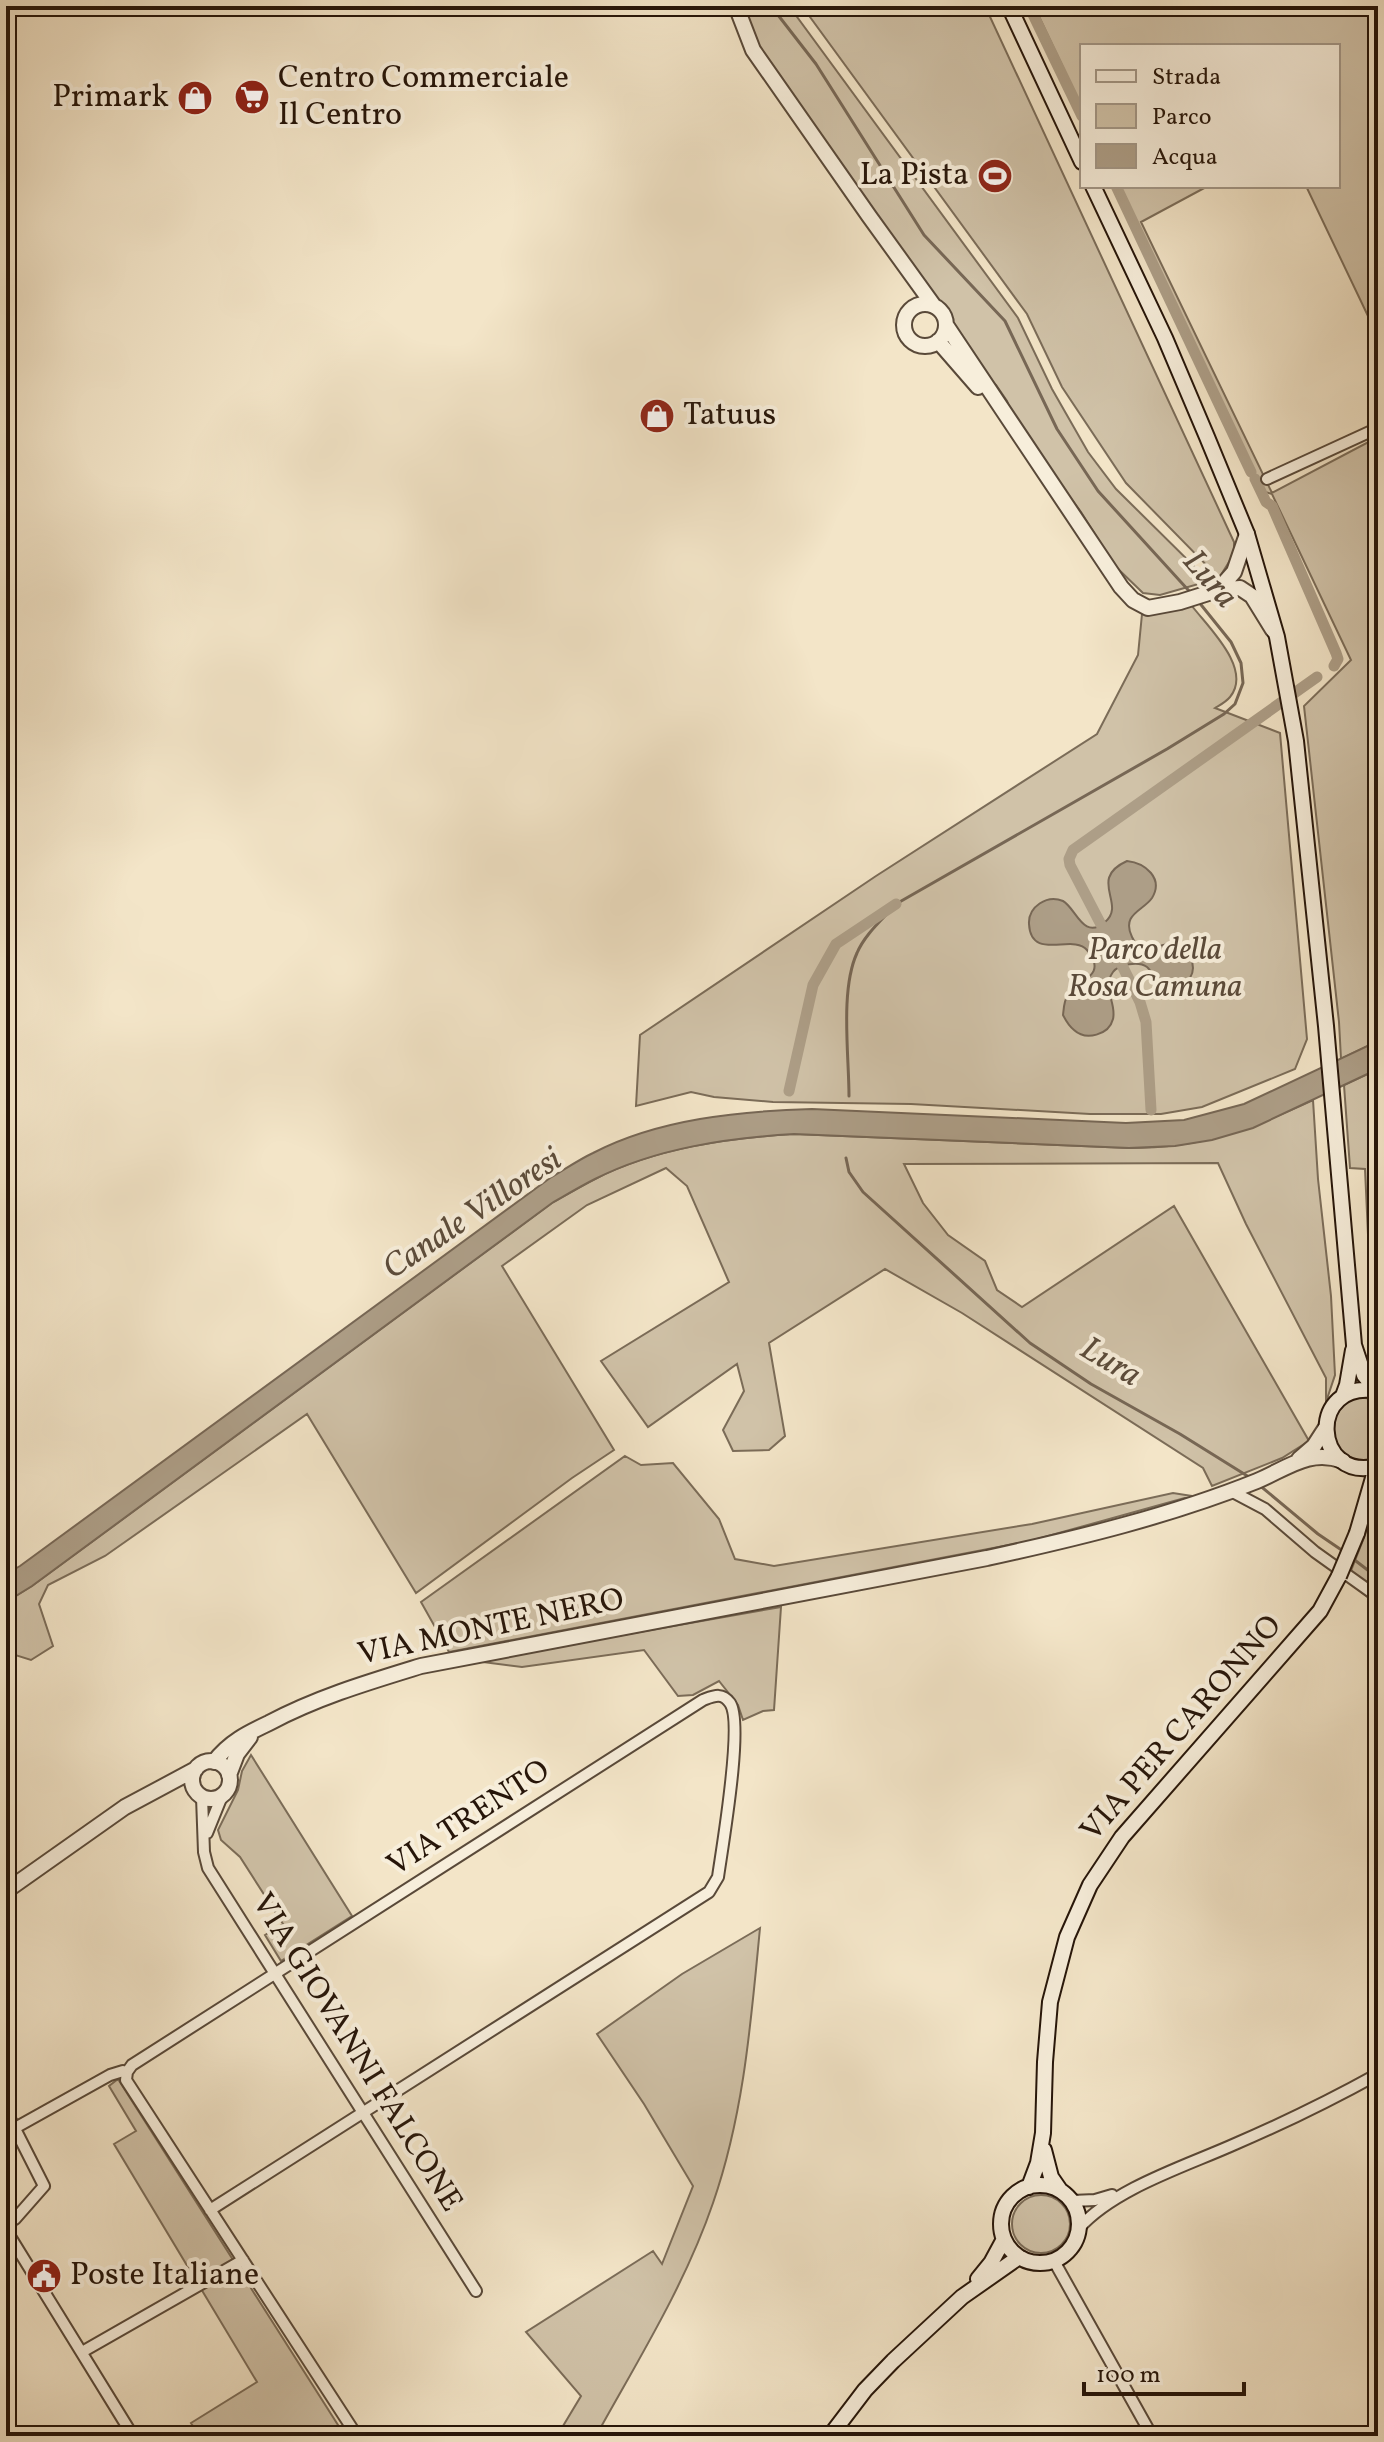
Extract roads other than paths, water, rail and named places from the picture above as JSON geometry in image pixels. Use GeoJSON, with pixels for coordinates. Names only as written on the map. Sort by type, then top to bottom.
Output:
{"type":"FeatureCollection","features":[{"type":"Feature","properties":{"kind":"main road"},"geometry":{"type":"LineString","coordinates":[[736,6],[753,50],[921,289],[943,314],[946,325],[1121,587],[1133,600],[1148,608],[1218,590],[1240,588],[1252,596],[1277,637]]}},
{"type":"Feature","properties":{"kind":"main road"},"geometry":{"type":"LineString","coordinates":[[1009,6],[1080,158]]}},
{"type":"Feature","properties":{"kind":"main road"},"geometry":{"type":"LineString","coordinates":[[1094,188],[1189,392],[1247,534],[1277,637],[1296,741],[1326,1026],[1354,1345],[1364,1375],[1378,1391]]}},
{"type":"Feature","properties":{"kind":"main road"},"geometry":{"type":"LineString","coordinates":[[918,304],[921,289]]}},
{"type":"Feature","properties":{"kind":"main road"},"geometry":{"type":"LineString","coordinates":[[934,306],[918,304],[913,307],[905,317],[906,335],[920,345],[932,344],[942,336],[946,325]]}},
{"type":"Feature","properties":{"kind":"main road"},"geometry":{"type":"LineString","coordinates":[[938,341],[1022,440]]}},
{"type":"Feature","properties":{"kind":"main road"},"geometry":{"type":"LineString","coordinates":[[1218,590],[1234,572],[1247,534]]}},
{"type":"Feature","properties":{"kind":"main road"},"geometry":{"type":"LineString","coordinates":[[1343,1396],[1354,1345]]}},
{"type":"Feature","properties":{"kind":"main road"},"geometry":{"type":"LineString","coordinates":[[1292,1465],[1314,1446],[1325,1429],[1333,1405],[1343,1396],[1365,1389],[1378,1391]]}},
{"type":"Feature","properties":{"kind":"main road"},"geometry":{"type":"LineString","coordinates":[[1325,1429],[1330,1447],[1356,1477],[1360,1487],[1358,1525]]}},
{"type":"Feature","properties":{"kind":"main road"},"geometry":{"type":"LineString","coordinates":[[1231,1491],[1320,1456],[1361,1468],[1378,1467],[1358,1525]]}},
{"type":"Feature","properties":{"kind":"main road","name":"VIA MONTE NERO"},"geometry":{"type":"LineString","coordinates":[[214,1762],[235,1740],[294,1709],[338,1691],[421,1666],[987,1558],[1119,1526],[1231,1491]]}},
{"type":"Feature","properties":{"kind":"main road","name":"VIA PER CARONNO"},"geometry":{"type":"LineString","coordinates":[[1043,2133],[1050,2002],[1067,1937],[1078,1909],[1113,1849],[1320,1611],[1339,1576],[1358,1525]]}},
{"type":"Feature","properties":{"kind":"main road","name":"VIA MONTE NERO"},"geometry":{"type":"LineString","coordinates":[[229,1775],[237,1754],[258,1728]]}},
{"type":"Feature","properties":{"kind":"main road"},"geometry":{"type":"LineString","coordinates":[[6,1891],[109,1818],[150,1793],[196,1769],[202,1764],[214,1762],[223,1766],[229,1775],[229,1787],[222,1796],[212,1799],[182,1789],[150,1793]]}},
{"type":"Feature","properties":{"kind":"main road"},"geometry":{"type":"LineString","coordinates":[[196,1769],[192,1781],[199,1795]]}},
{"type":"Feature","properties":{"kind":"main road"},"geometry":{"type":"LineString","coordinates":[[1029,2187],[1038,2163],[1043,2133]]}},
{"type":"Feature","properties":{"kind":"main road"},"geometry":{"type":"LineString","coordinates":[[1004,2239],[1019,2257],[1036,2263],[1054,2261],[1071,2248],[1079,2228],[1079,2217],[1072,2201],[1051,2177],[1043,2133]]}},
{"type":"Feature","properties":{"kind":"main road"},"geometry":{"type":"LineString","coordinates":[[830,2436],[865,2390],[962,2297],[991,2263],[1004,2239],[1002,2217],[1012,2197],[1029,2187],[1045,2185],[1060,2190]]}},
{"type":"Feature","properties":{"kind":"main road"},"geometry":{"type":"LineString","coordinates":[[962,2297],[1019,2257]]}},
{"type":"Feature","properties":{"kind":"street"},"geometry":{"type":"LineString","coordinates":[[1267,479],[1378,428]]}},
{"type":"Feature","properties":{"kind":"street"},"geometry":{"type":"LineString","coordinates":[[1231,1491],[1265,1509],[1315,1552],[1378,1597]]}},
{"type":"Feature","properties":{"kind":"street","name":"VIA TRENTO"},"geometry":{"type":"LineString","coordinates":[[10,2131],[110,2075],[127,2072],[132,2065],[703,1700],[716,1695],[730,1702],[734,1710],[735,1736],[718,1877],[709,1892],[362,2113]]}},
{"type":"Feature","properties":{"kind":"street","name":"VIA GIOVANNI FALCONE"},"geometry":{"type":"LineString","coordinates":[[199,1795],[208,1868],[476,2291]]}},
{"type":"Feature","properties":{"kind":"street"},"geometry":{"type":"LineString","coordinates":[[205,1839],[222,1796]]}},
{"type":"Feature","properties":{"kind":"street"},"geometry":{"type":"LineString","coordinates":[[127,2072],[126,2080],[357,2436]]}},
{"type":"Feature","properties":{"kind":"street"},"geometry":{"type":"LineString","coordinates":[[1079,2228],[1105,2204],[1137,2187],[1307,2112],[1378,2074]]}},
{"type":"Feature","properties":{"kind":"street"},"geometry":{"type":"LineString","coordinates":[[6,2111],[10,2131],[44,2186],[15,2219],[6,2224]]}},
{"type":"Feature","properties":{"kind":"street"},"geometry":{"type":"LineString","coordinates":[[210,2210],[362,2113]]}},
{"type":"Feature","properties":{"kind":"street"},"geometry":{"type":"LineString","coordinates":[[1072,2201],[1095,2200],[1137,2187]]}},
{"type":"Feature","properties":{"kind":"street"},"geometry":{"type":"LineString","coordinates":[[6,2230],[133,2436]]}},
{"type":"Feature","properties":{"kind":"street"},"geometry":{"type":"LineString","coordinates":[[82,2352],[243,2260]]}},
{"type":"Feature","properties":{"kind":"street"},"geometry":{"type":"LineString","coordinates":[[1054,2261],[1152,2436]]}},
{"type":"Feature","properties":{"kind":"water"},"geometry":{"type":"Polygon","coordinates":[[[1127,861],[1146,868],[1156,884],[1152,898],[1134,914],[1129,923],[1136,944],[1146,949],[1168,944],[1179,946],[1190,958],[1192,973],[1183,984],[1170,987],[1158,982],[1143,965],[1120,967],[1113,972],[1108,984],[1114,1013],[1111,1025],[1096,1035],[1085,1035],[1072,1028],[1063,1015],[1068,995],[1093,971],[1093,958],[1081,946],[1037,942],[1031,935],[1030,918],[1035,907],[1057,899],[1068,905],[1085,926],[1097,927],[1111,915],[1110,876],[1115,868],[1127,861]]]}},
{"type":"Feature","properties":{"kind":"water"},"geometry":{"type":"Polygon","coordinates":[[[1378,1041],[1378,1069],[1253,1128],[1212,1140],[1175,1146],[1129,1148],[794,1134],[693,1146],[618,1168],[552,1203],[32,1586],[6,1602],[6,1574],[550,1178],[618,1141],[700,1119],[812,1109],[1126,1123],[1184,1120],[1244,1104],[1378,1041]]]}},
{"type":"Feature","properties":{"kind":"waterway","name":"Lura"},"geometry":{"type":"LineString","coordinates":[[771,6],[816,64],[924,235],[1005,321],[1057,429],[1098,491],[1190,592]]}},
{"type":"Feature","properties":{"kind":"waterway"},"geometry":{"type":"LineString","coordinates":[[1029,6],[1080,112]]}},
{"type":"Feature","properties":{"kind":"waterway"},"geometry":{"type":"LineString","coordinates":[[1117,188],[1251,472]]}},
{"type":"Feature","properties":{"kind":"waterway"},"geometry":{"type":"LineString","coordinates":[[1255,479],[1266,502],[1272,506],[1336,653],[1338,659],[1334,666]]}},
{"type":"Feature","properties":{"kind":"waterway","name":"Lura"},"geometry":{"type":"LineString","coordinates":[[849,1096],[847,1004],[852,968],[865,939],[896,904],[1167,749],[1235,704],[1243,683],[1241,663],[1231,642],[1198,601]]}},
{"type":"Feature","properties":{"kind":"waterway"},"geometry":{"type":"LineString","coordinates":[[1108,938],[1070,865],[1073,850],[1317,677]]}},
{"type":"Feature","properties":{"kind":"waterway"},"geometry":{"type":"LineString","coordinates":[[789,1091],[813,985],[836,944],[896,904]]}},
{"type":"Feature","properties":{"kind":"waterway"},"geometry":{"type":"LineString","coordinates":[[1116,953],[1140,1002],[1146,1022],[1151,1110]]}},
{"type":"Feature","properties":{"kind":"waterway","name":"Lura"},"geometry":{"type":"LineString","coordinates":[[846,1158],[849,1172],[863,1192],[1030,1343],[1091,1384],[1249,1477]]}},
{"type":"Feature","properties":{"kind":"waterway","name":"Lura"},"geometry":{"type":"LineString","coordinates":[[1258,1484],[1343,1551]]}},
{"type":"Feature","properties":{"kind":"waterway","name":"Lura"},"geometry":{"type":"LineString","coordinates":[[1352,1558],[1378,1578]]}},
{"type":"Feature","properties":{"kind":"place","name":"Centro Commerciale Il Centro"},"geometry":{"type":"Point","coordinates":[252,97]}},
{"type":"Feature","properties":{"kind":"place","name":"Primark"},"geometry":{"type":"Point","coordinates":[195,98]}},
{"type":"Feature","properties":{"kind":"place","name":"La Pista"},"geometry":{"type":"Point","coordinates":[995,176]}},
{"type":"Feature","properties":{"kind":"place","name":"Tatuus"},"geometry":{"type":"Point","coordinates":[657,416]}},
{"type":"Feature","properties":{"kind":"place","name":"Poste Italiane"},"geometry":{"type":"Point","coordinates":[44,2276]}},
{"type":"Feature","properties":{"kind":"park label","name":"Parco della Rosa Camuna"},"geometry":{"type":"Point","coordinates":[1155,970]}},
{"type":"Feature","properties":{"kind":"water label","name":"Canale Villoresi"},"geometry":{"type":"Point","coordinates":[473,1215]}}]}
